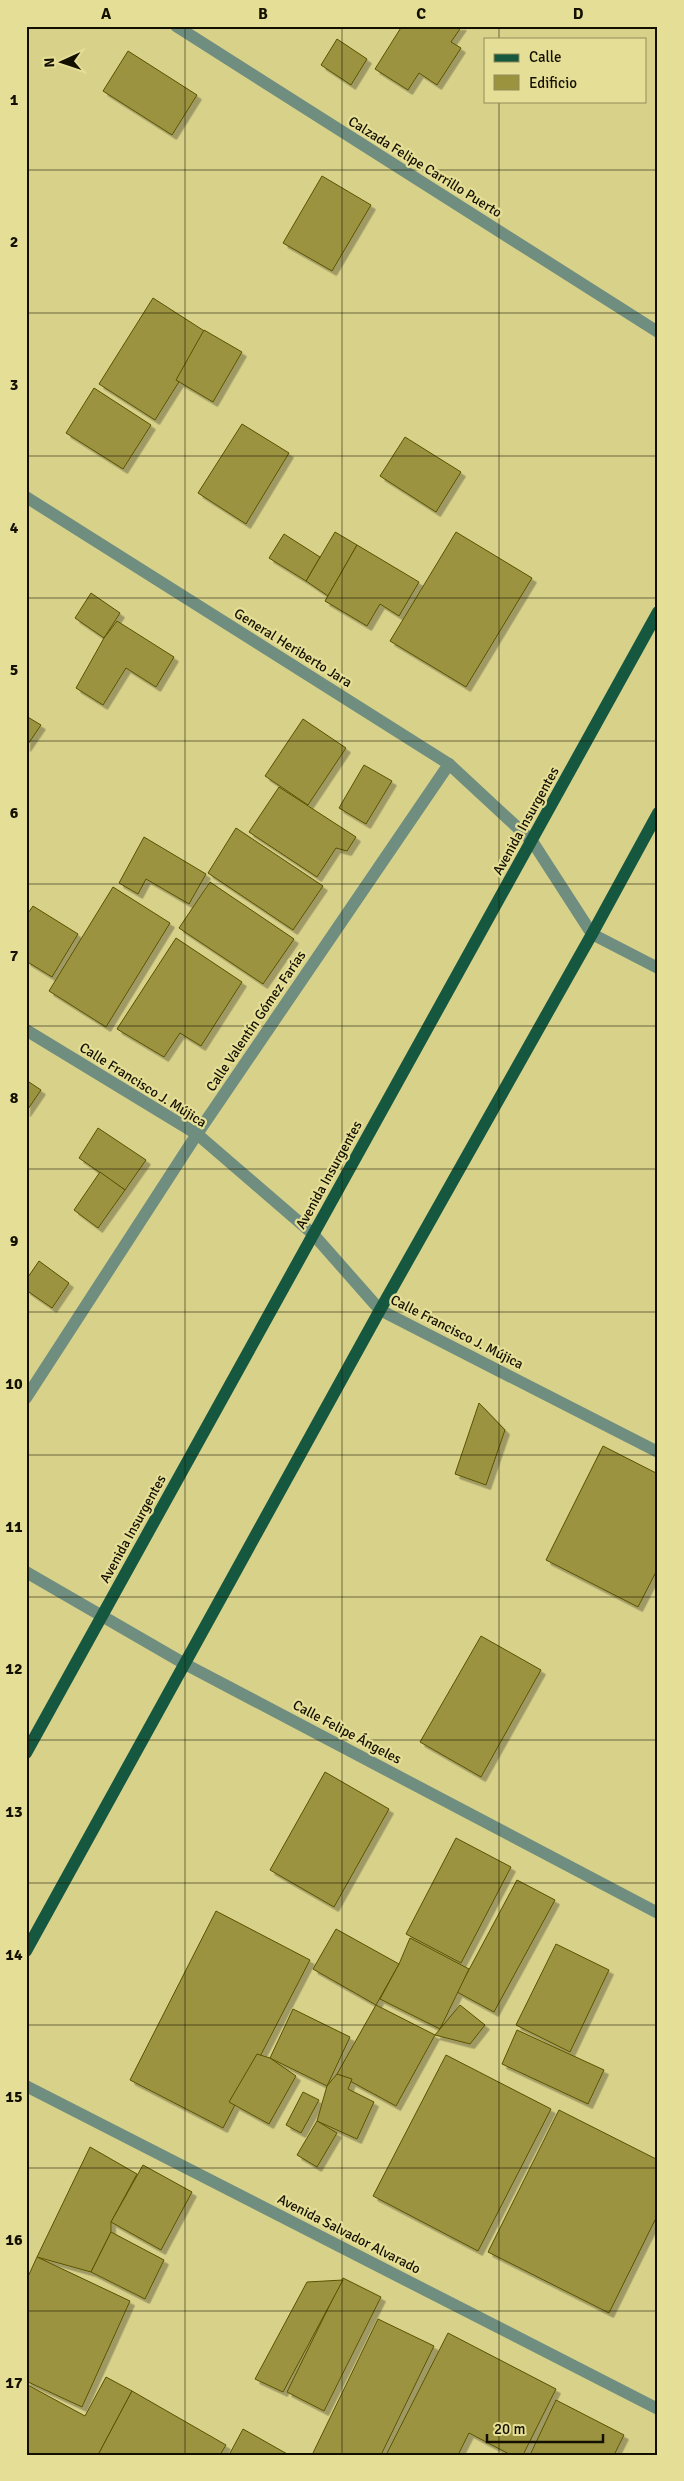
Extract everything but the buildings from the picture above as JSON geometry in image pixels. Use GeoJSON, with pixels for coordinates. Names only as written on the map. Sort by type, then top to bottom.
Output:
{"type":"FeatureCollection","features":[{"type":"Feature","properties":{"kind":"main road","name":"Avenida Insurgentes"},"geometry":{"type":"LineString","coordinates":[[26,1752],[658,612]]}},
{"type":"Feature","properties":{"kind":"main road"},"geometry":{"type":"LineString","coordinates":[[26,1951],[380,1310],[658,813]]}},
{"type":"Feature","properties":{"kind":"street","name":"Calzada Felipe Carrillo Puerto"},"geometry":{"type":"LineString","coordinates":[[176,26],[658,332]]}},
{"type":"Feature","properties":{"kind":"street","name":"General Heriberto Jara"},"geometry":{"type":"LineString","coordinates":[[26,497],[449,764],[532,841],[592,934]]}},
{"type":"Feature","properties":{"kind":"street","name":"Calle Valentín Gómez Farías"},"geometry":{"type":"LineString","coordinates":[[26,1398],[197,1134],[449,764]]}},
{"type":"Feature","properties":{"kind":"street"},"geometry":{"type":"LineString","coordinates":[[592,934],[658,968]]}},
{"type":"Feature","properties":{"kind":"street","name":"Calle Francisco J. Mújica"},"geometry":{"type":"LineString","coordinates":[[26,1030],[197,1134],[313,1234],[380,1310],[658,1452]]}},
{"type":"Feature","properties":{"kind":"street","name":"Calle Felipe Ángeles"},"geometry":{"type":"LineString","coordinates":[[26,1572],[185,1664],[658,1913]]}},
{"type":"Feature","properties":{"kind":"street","name":"Avenida Salvador Alvarado"},"geometry":{"type":"LineString","coordinates":[[26,2086],[658,2410]]}}]}
